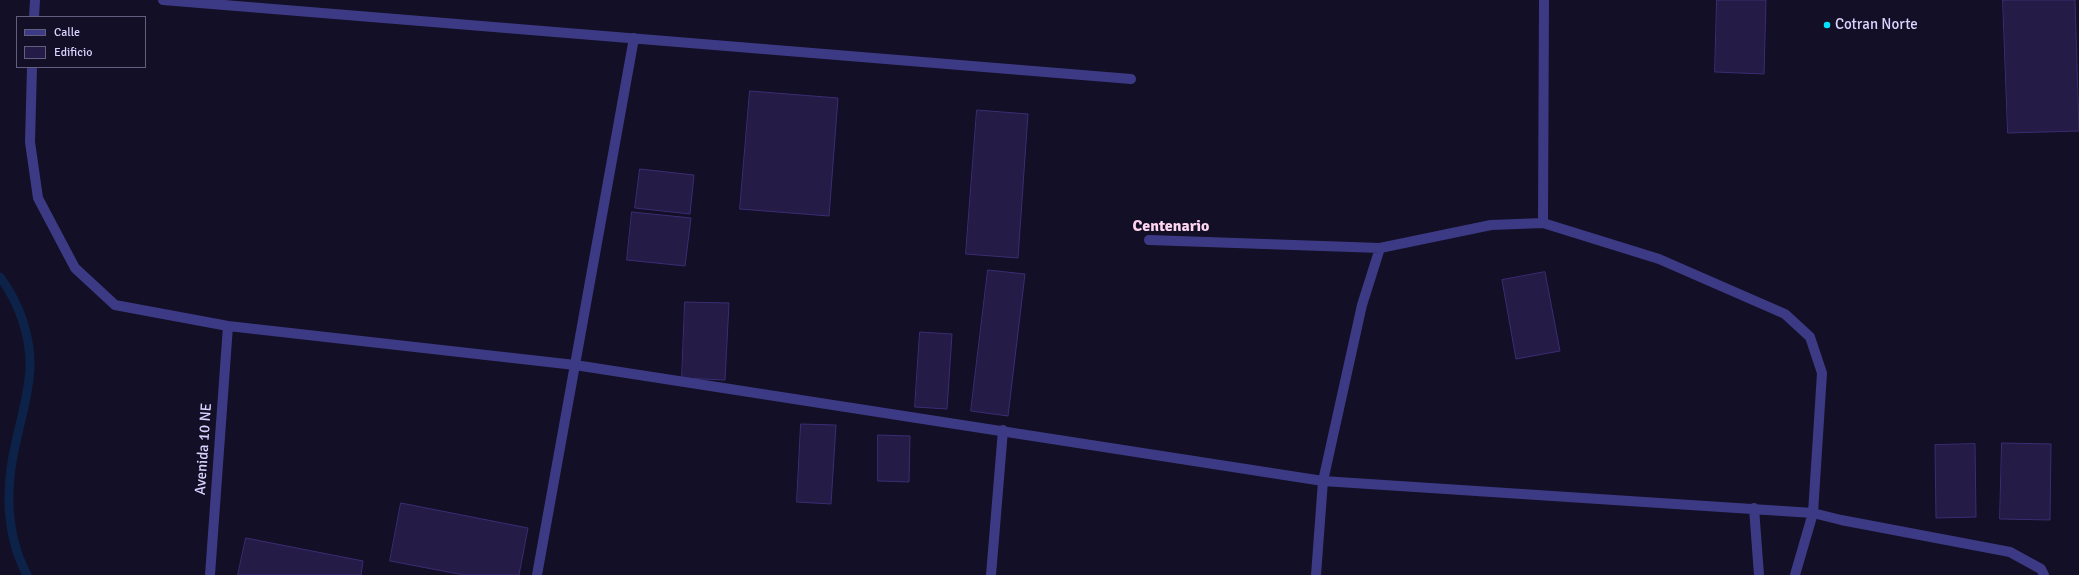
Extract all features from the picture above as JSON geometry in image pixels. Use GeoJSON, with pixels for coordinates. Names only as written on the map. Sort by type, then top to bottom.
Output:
{"type":"FeatureCollection","features":[{"type":"Feature","properties":{"kind":"street"},"geometry":{"type":"LineString","coordinates":[[34,16],[35,0]]}},
{"type":"Feature","properties":{"kind":"street"},"geometry":{"type":"LineString","coordinates":[[163,0],[1131,79]]}},
{"type":"Feature","properties":{"kind":"street"},"geometry":{"type":"LineString","coordinates":[[1543,223],[1544,0]]}},
{"type":"Feature","properties":{"kind":"street"},"geometry":{"type":"LineString","coordinates":[[537,575],[634,38]]}},
{"type":"Feature","properties":{"kind":"street"},"geometry":{"type":"LineString","coordinates":[[32,68],[30,142],[38,198],[75,268],[115,305],[228,326],[575,365],[1003,430],[1323,481],[1813,513],[1841,520],[2010,552],[2041,569],[2044,575]]}},
{"type":"Feature","properties":{"kind":"street"},"geometry":{"type":"LineString","coordinates":[[1149,240],[1380,248],[1491,225],[1543,223],[1659,259],[1785,314],[1810,337],[1822,373],[1813,513],[1795,575]]}},
{"type":"Feature","properties":{"kind":"street"},"geometry":{"type":"LineString","coordinates":[[1316,575],[1323,481],[1362,305],[1380,248]]}},
{"type":"Feature","properties":{"kind":"street","name":"Avenida 10 NE"},"geometry":{"type":"LineString","coordinates":[[210,575],[228,326]]}},
{"type":"Feature","properties":{"kind":"street"},"geometry":{"type":"LineString","coordinates":[[991,575],[1003,430]]}},
{"type":"Feature","properties":{"kind":"street"},"geometry":{"type":"LineString","coordinates":[[1754,508],[1758,575]]}},
{"type":"Feature","properties":{"kind":"building"},"geometry":{"type":"Polygon","coordinates":[[[1717,0],[1766,0],[1764,74],[1715,72],[1717,0]]]}},
{"type":"Feature","properties":{"kind":"building"},"geometry":{"type":"Polygon","coordinates":[[[2003,0],[2075,0],[2079,131],[2008,133],[2003,0]]]}},
{"type":"Feature","properties":{"kind":"building"},"geometry":{"type":"Polygon","coordinates":[[[750,91],[838,98],[829,216],[740,209],[750,91]]]}},
{"type":"Feature","properties":{"kind":"building"},"geometry":{"type":"Polygon","coordinates":[[[977,110],[1028,114],[1018,258],[966,254],[977,110]]]}},
{"type":"Feature","properties":{"kind":"building"},"geometry":{"type":"Polygon","coordinates":[[[640,169],[694,175],[690,214],[635,208],[640,169]]]}},
{"type":"Feature","properties":{"kind":"building"},"geometry":{"type":"Polygon","coordinates":[[[632,212],[691,218],[685,266],[627,260],[632,212]]]}},
{"type":"Feature","properties":{"kind":"building"},"geometry":{"type":"Polygon","coordinates":[[[988,270],[1025,274],[1008,416],[971,411],[988,270]]]}},
{"type":"Feature","properties":{"kind":"building"},"geometry":{"type":"Polygon","coordinates":[[[1545,272],[1560,351],[1516,359],[1502,280],[1545,272]]]}},
{"type":"Feature","properties":{"kind":"building"},"geometry":{"type":"Polygon","coordinates":[[[685,302],[729,303],[725,380],[682,378],[685,302]]]}},
{"type":"Feature","properties":{"kind":"building"},"geometry":{"type":"Polygon","coordinates":[[[920,332],[952,334],[947,409],[915,407],[920,332]]]}},
{"type":"Feature","properties":{"kind":"building"},"geometry":{"type":"Polygon","coordinates":[[[801,424],[836,425],[831,504],[797,502],[801,424]]]}},
{"type":"Feature","properties":{"kind":"building"},"geometry":{"type":"Polygon","coordinates":[[[878,435],[910,436],[909,482],[878,481],[878,435]]]}},
{"type":"Feature","properties":{"kind":"building"},"geometry":{"type":"Polygon","coordinates":[[[2002,443],[2051,444],[2050,520],[2000,519],[2002,443]]]}},
{"type":"Feature","properties":{"kind":"building"},"geometry":{"type":"Polygon","coordinates":[[[1975,444],[1976,517],[1936,518],[1935,445],[1975,444]]]}},
{"type":"Feature","properties":{"kind":"building"},"geometry":{"type":"Polygon","coordinates":[[[401,503],[528,528],[519,575],[464,575],[390,561],[401,503]]]}},
{"type":"Feature","properties":{"kind":"building"},"geometry":{"type":"Polygon","coordinates":[[[246,538],[363,561],[361,575],[238,575],[246,538]]]}},
{"type":"Feature","properties":{"kind":"waterway"},"geometry":{"type":"LineString","coordinates":[[0,277],[18,309],[26,332],[30,356],[28,387],[12,459],[9,493],[9,510],[14,543],[27,575]]}},
{"type":"Feature","properties":{"kind":"place","name":"Cotran Norte"},"geometry":{"type":"Point","coordinates":[1827,25]}},
{"type":"Feature","properties":{"kind":"district","name":"Centenario"},"geometry":{"type":"Point","coordinates":[1171,227]}}]}
